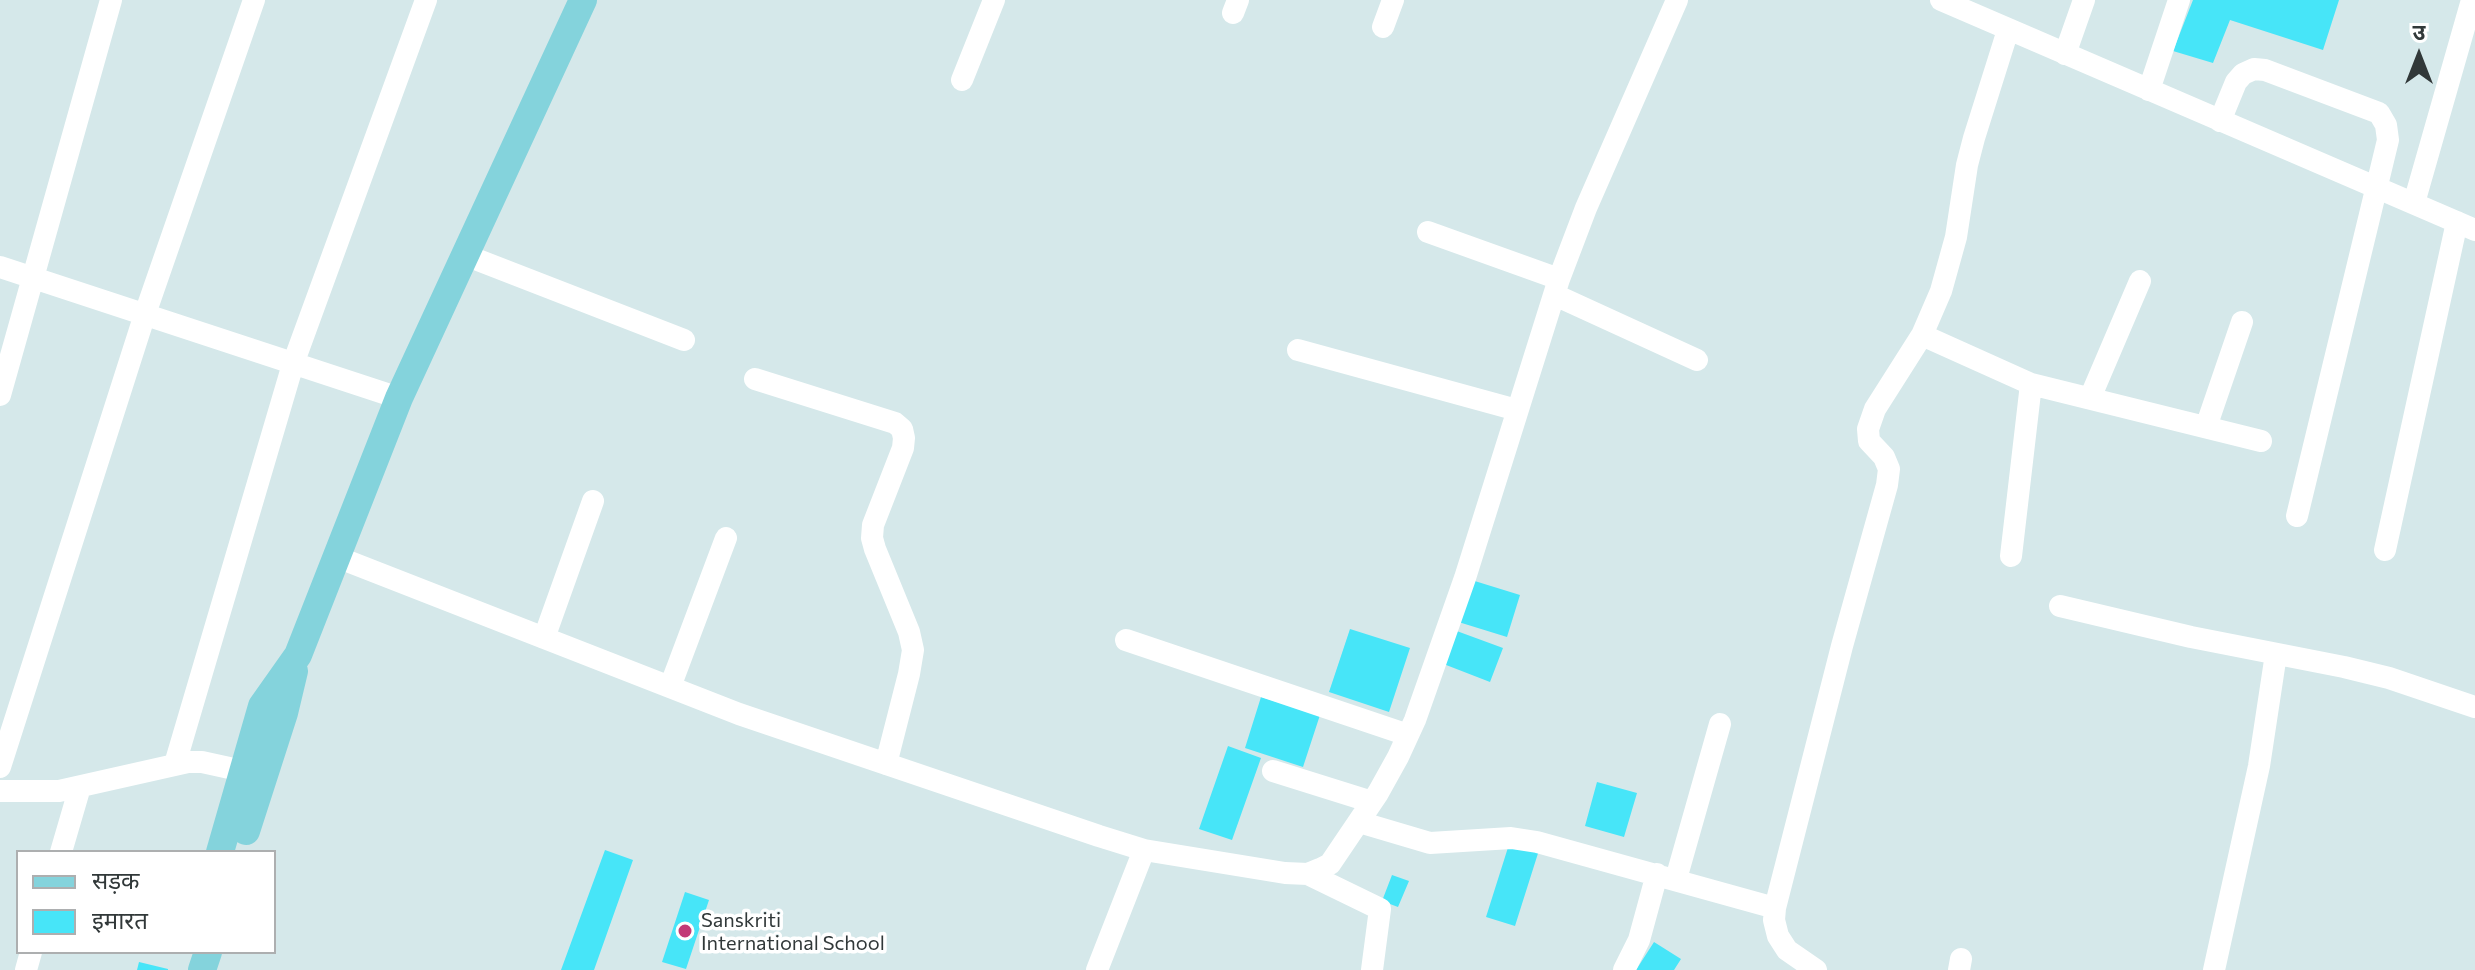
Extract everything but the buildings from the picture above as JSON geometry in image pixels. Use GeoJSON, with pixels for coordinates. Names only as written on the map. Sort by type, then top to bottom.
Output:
{"type":"FeatureCollection","features":[{"type":"Feature","properties":{"kind":"main road"},"geometry":{"type":"LineString","coordinates":[[240,850],[284,713],[298,655],[399,398],[583,0]]}},
{"type":"Feature","properties":{"kind":"main road"},"geometry":{"type":"LineString","coordinates":[[221,850],[262,706],[298,655]]}},
{"type":"Feature","properties":{"kind":"street"},"geometry":{"type":"LineString","coordinates":[[0,395],[111,0]]}},
{"type":"Feature","properties":{"kind":"street"},"geometry":{"type":"LineString","coordinates":[[0,767],[145,314],[254,0]]}},
{"type":"Feature","properties":{"kind":"street"},"geometry":{"type":"LineString","coordinates":[[175,764],[293,364],[426,0]]}},
{"type":"Feature","properties":{"kind":"street"},"geometry":{"type":"LineString","coordinates":[[962,80],[994,0]]}},
{"type":"Feature","properties":{"kind":"street"},"geometry":{"type":"LineString","coordinates":[[1383,27],[1393,0]]}},
{"type":"Feature","properties":{"kind":"street"},"geometry":{"type":"LineString","coordinates":[[1308,874],[1330,864],[1372,802],[1408,735],[1465,578],[1557,287],[1586,208],[1677,0]]}},
{"type":"Feature","properties":{"kind":"street"},"geometry":{"type":"LineString","coordinates":[[1941,0],[2466,226],[2385,550]]}},
{"type":"Feature","properties":{"kind":"street"},"geometry":{"type":"LineString","coordinates":[[2065,54],[2084,0]]}},
{"type":"Feature","properties":{"kind":"street"},"geometry":{"type":"LineString","coordinates":[[2149,90],[2179,0]]}},
{"type":"Feature","properties":{"kind":"street"},"geometry":{"type":"LineString","coordinates":[[2414,203],[2472,0]]}},
{"type":"Feature","properties":{"kind":"street"},"geometry":{"type":"LineString","coordinates":[[1816,970],[1782,943],[1774,920],[1775,908],[1887,485],[1889,469],[1884,457],[1869,441],[1868,429],[1875,409],[1922,335],[1941,291],[1949,265],[1967,165],[2008,30]]}},
{"type":"Feature","properties":{"kind":"street"},"geometry":{"type":"LineString","coordinates":[[2220,121],[2236,82],[2254,69],[2265,70],[2379,113],[2386,125],[2388,140],[2297,516]]}},
{"type":"Feature","properties":{"kind":"street"},"geometry":{"type":"LineString","coordinates":[[1428,232],[1557,287],[1697,360]]}},
{"type":"Feature","properties":{"kind":"street"},"geometry":{"type":"LineString","coordinates":[[465,255],[684,340]]}},
{"type":"Feature","properties":{"kind":"street"},"geometry":{"type":"LineString","coordinates":[[0,267],[399,398]]}},
{"type":"Feature","properties":{"kind":"street"},"geometry":{"type":"LineString","coordinates":[[2090,398],[2140,281]]}},
{"type":"Feature","properties":{"kind":"street"},"geometry":{"type":"LineString","coordinates":[[2206,427],[2242,322]]}},
{"type":"Feature","properties":{"kind":"street"},"geometry":{"type":"LineString","coordinates":[[1922,335],[2031,384],[2261,441]]}},
{"type":"Feature","properties":{"kind":"street"},"geometry":{"type":"LineString","coordinates":[[1298,350],[1517,410]]}},
{"type":"Feature","properties":{"kind":"street"},"geometry":{"type":"LineString","coordinates":[[755,379],[895,423],[902,429],[903,448],[873,525],[875,549],[909,632],[913,650],[886,764]]}},
{"type":"Feature","properties":{"kind":"street"},"geometry":{"type":"LineString","coordinates":[[2011,556],[2031,384]]}},
{"type":"Feature","properties":{"kind":"street"},"geometry":{"type":"LineString","coordinates":[[544,638],[593,501]]}},
{"type":"Feature","properties":{"kind":"street"},"geometry":{"type":"LineString","coordinates":[[670,687],[726,538]]}},
{"type":"Feature","properties":{"kind":"street"},"geometry":{"type":"LineString","coordinates":[[337,557],[739,714],[1144,850],[1308,874],[1380,909],[1372,970]]}},
{"type":"Feature","properties":{"kind":"street"},"geometry":{"type":"LineString","coordinates":[[2060,606],[2191,637],[2344,667],[2389,678],[2475,707]]}},
{"type":"Feature","properties":{"kind":"street"},"geometry":{"type":"LineString","coordinates":[[1126,640],[1408,735]]}},
{"type":"Feature","properties":{"kind":"street"},"geometry":{"type":"LineString","coordinates":[[2214,970],[2259,766],[2276,654]]}},
{"type":"Feature","properties":{"kind":"street"},"geometry":{"type":"LineString","coordinates":[[1624,970],[1667,877],[1720,724]]}},
{"type":"Feature","properties":{"kind":"street"},"geometry":{"type":"LineString","coordinates":[[0,791],[59,791],[175,764],[202,762],[243,771]]}},
{"type":"Feature","properties":{"kind":"street"},"geometry":{"type":"LineString","coordinates":[[1273,771],[1372,802]]}},
{"type":"Feature","properties":{"kind":"street"},"geometry":{"type":"LineString","coordinates":[[62,850],[80,787]]}},
{"type":"Feature","properties":{"kind":"street"},"geometry":{"type":"LineString","coordinates":[[1359,822],[1430,843],[1515,838],[1775,908]]}},
{"type":"Feature","properties":{"kind":"street"},"geometry":{"type":"LineString","coordinates":[[1097,970],[1144,850]]}},
{"type":"Feature","properties":{"kind":"place","name":"Sanskriti International School"},"geometry":{"type":"Point","coordinates":[685,931]}}]}
